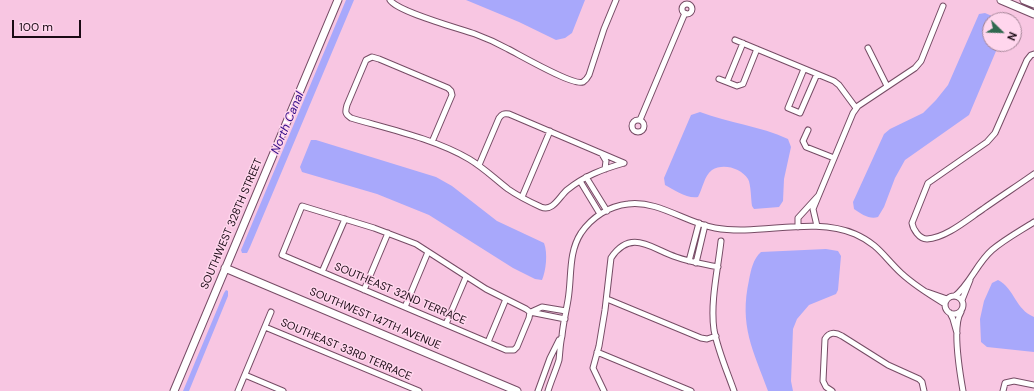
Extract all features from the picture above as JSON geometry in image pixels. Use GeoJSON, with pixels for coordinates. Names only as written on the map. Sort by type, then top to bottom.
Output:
{"type":"FeatureCollection","features":[{"type":"Feature","properties":{"kind":"street","name":"SOUTHWEST 328TH STREET"},"geometry":{"type":"LineString","coordinates":[[174,391],[338,0]]}},
{"type":"Feature","properties":{"kind":"street"},"geometry":{"type":"LineString","coordinates":[[390,0],[394,5],[491,41],[564,77],[579,82],[586,80],[591,69],[616,0]]}},
{"type":"Feature","properties":{"kind":"street"},"geometry":{"type":"LineString","coordinates":[[1002,0],[1034,14]]}},
{"type":"Feature","properties":{"kind":"street"},"geometry":{"type":"LineString","coordinates":[[1024,0],[1034,4]]}},
{"type":"Feature","properties":{"kind":"street"},"geometry":{"type":"LineString","coordinates":[[640,120],[685,13],[682,9],[683,6],[690,2]]}},
{"type":"Feature","properties":{"kind":"street"},"geometry":{"type":"LineString","coordinates":[[817,226],[813,209],[853,112],[858,106],[915,68],[921,61],[944,6]]}},
{"type":"Feature","properties":{"kind":"street"},"geometry":{"type":"LineString","coordinates":[[735,40],[834,81],[839,85],[856,108]]}},
{"type":"Feature","properties":{"kind":"street"},"geometry":{"type":"LineString","coordinates":[[727,82],[743,43]]}},
{"type":"Feature","properties":{"kind":"street"},"geometry":{"type":"LineString","coordinates":[[868,48],[887,86]]}},
{"type":"Feature","properties":{"kind":"street"},"geometry":{"type":"LineString","coordinates":[[719,79],[737,86],[743,84],[757,49]]}},
{"type":"Feature","properties":{"kind":"street"},"geometry":{"type":"LineString","coordinates":[[1032,55],[1027,60],[995,133],[987,142],[928,183],[912,223],[913,228],[920,237],[925,239],[949,232],[1034,174]]}},
{"type":"Feature","properties":{"kind":"street"},"geometry":{"type":"LineString","coordinates":[[432,142],[452,95],[451,91],[448,88],[379,58],[369,58],[366,60],[345,110],[346,114],[351,118],[432,142],[453,150],[479,165],[509,189],[546,209],[550,208],[562,195],[586,177],[604,169],[624,163],[509,114],[505,114],[501,116],[479,165]]}},
{"type":"Feature","properties":{"kind":"street"},"geometry":{"type":"LineString","coordinates":[[804,69],[788,108],[800,113],[818,74]]}},
{"type":"Feature","properties":{"kind":"street"},"geometry":{"type":"LineString","coordinates":[[808,130],[803,141],[806,147],[834,158]]}},
{"type":"Feature","properties":{"kind":"street"},"geometry":{"type":"LineString","coordinates":[[522,197],[550,132]]}},
{"type":"Feature","properties":{"kind":"street"},"geometry":{"type":"LineString","coordinates":[[601,153],[604,155],[606,161],[604,169]]}},
{"type":"Feature","properties":{"kind":"street"},"geometry":{"type":"LineString","coordinates":[[586,177],[606,211]]}},
{"type":"Feature","properties":{"kind":"street"},"geometry":{"type":"LineString","coordinates":[[580,181],[600,214]]}},
{"type":"Feature","properties":{"kind":"street"},"geometry":{"type":"LineString","coordinates":[[798,227],[798,218],[818,195]]}},
{"type":"Feature","properties":{"kind":"street"},"geometry":{"type":"LineString","coordinates":[[548,391],[559,360],[568,299],[572,257],[575,246],[588,224],[600,214],[613,207],[641,203],[663,209],[702,224],[729,230],[746,231],[817,226],[833,227],[866,240],[884,254],[901,273],[926,292],[933,293],[946,301]]}},
{"type":"Feature","properties":{"kind":"street","name":"SOUTHEAST 32ND TERRACE"},"geometry":{"type":"LineString","coordinates":[[345,219],[302,206],[282,255],[510,350],[517,348],[530,312]]}},
{"type":"Feature","properties":{"kind":"street"},"geometry":{"type":"LineString","coordinates":[[807,206],[813,209]]}},
{"type":"Feature","properties":{"kind":"street"},"geometry":{"type":"LineString","coordinates":[[322,272],[345,219],[416,244],[486,289],[530,312],[565,319]]}},
{"type":"Feature","properties":{"kind":"street"},"geometry":{"type":"LineString","coordinates":[[957,334],[958,317],[964,306],[962,300],[970,280],[978,267],[992,250],[1034,222]]}},
{"type":"Feature","properties":{"kind":"street"},"geometry":{"type":"LineString","coordinates":[[689,261],[702,224]]}},
{"type":"Feature","properties":{"kind":"street"},"geometry":{"type":"LineString","coordinates":[[696,263],[702,224]]}},
{"type":"Feature","properties":{"kind":"street"},"geometry":{"type":"LineString","coordinates":[[364,290],[388,233]]}},
{"type":"Feature","properties":{"kind":"street"},"geometry":{"type":"LineString","coordinates":[[721,241],[714,313],[714,329],[719,349],[734,391]]}},
{"type":"Feature","properties":{"kind":"street"},"geometry":{"type":"LineString","coordinates":[[604,391],[593,368],[607,299],[611,258],[620,247],[634,242],[642,243],[673,256],[696,263],[718,267]]}},
{"type":"Feature","properties":{"kind":"street"},"geometry":{"type":"LineString","coordinates":[[692,249],[699,250]]}},
{"type":"Feature","properties":{"kind":"street"},"geometry":{"type":"LineString","coordinates":[[405,307],[428,252]]}},
{"type":"Feature","properties":{"kind":"street","name":"SOUTHWEST 147TH AVENUE"},"geometry":{"type":"LineString","coordinates":[[225,268],[517,391]]}},
{"type":"Feature","properties":{"kind":"street"},"geometry":{"type":"LineString","coordinates":[[446,324],[466,277]]}},
{"type":"Feature","properties":{"kind":"street"},"geometry":{"type":"LineString","coordinates":[[946,301],[954,296],[970,280]]}},
{"type":"Feature","properties":{"kind":"street"},"geometry":{"type":"LineString","coordinates":[[954,296],[962,300]]}},
{"type":"Feature","properties":{"kind":"street"},"geometry":{"type":"LineString","coordinates":[[488,342],[506,299]]}},
{"type":"Feature","properties":{"kind":"street"},"geometry":{"type":"LineString","coordinates":[[607,299],[701,338],[706,339],[716,336]]}},
{"type":"Feature","properties":{"kind":"street"},"geometry":{"type":"LineString","coordinates":[[946,301],[946,309],[953,319],[957,334],[963,391]]}},
{"type":"Feature","properties":{"kind":"street"},"geometry":{"type":"LineString","coordinates":[[530,312],[542,307],[566,310]]}},
{"type":"Feature","properties":{"kind":"street"},"geometry":{"type":"LineString","coordinates":[[238,391],[271,312]]}},
{"type":"Feature","properties":{"kind":"street"},"geometry":{"type":"LineString","coordinates":[[950,313],[955,315],[961,312]]}},
{"type":"Feature","properties":{"kind":"street","name":"SOUTHEAST 33RD TERRACE"},"geometry":{"type":"LineString","coordinates":[[265,327],[418,391]]}},
{"type":"Feature","properties":{"kind":"street"},"geometry":{"type":"LineString","coordinates":[[832,391],[826,387],[823,381],[825,340],[828,335],[838,333],[888,365],[919,379],[922,382],[924,391]]}},
{"type":"Feature","properties":{"kind":"street"},"geometry":{"type":"LineString","coordinates":[[538,391],[550,358],[562,336]]}},
{"type":"Feature","properties":{"kind":"street"},"geometry":{"type":"LineString","coordinates":[[597,352],[691,391]]}},
{"type":"Feature","properties":{"kind":"street"},"geometry":{"type":"LineString","coordinates":[[245,375],[283,391]]}},
{"type":"Feature","properties":{"kind":"street"},"geometry":{"type":"LineString","coordinates":[[1003,391],[1005,383],[1014,381],[1034,385]]}},
{"type":"Feature","properties":{"kind":"water","name":"North Canal"},"geometry":{"type":"Polygon","coordinates":[[[346,0],[354,0],[250,247],[247,253],[242,253],[241,250],[346,0]]]}},
{"type":"Feature","properties":{"kind":"water"},"geometry":{"type":"Polygon","coordinates":[[[466,0],[585,0],[572,33],[565,38],[556,40],[519,22],[466,0]]]}},
{"type":"Feature","properties":{"kind":"water"},"geometry":{"type":"Polygon","coordinates":[[[979,14],[982,14],[982,52],[996,52],[969,115],[905,160],[895,178],[884,207],[878,217],[872,218],[860,213],[854,209],[853,202],[884,134],[890,129],[923,113],[948,85],[979,14]]]}},
{"type":"Feature","properties":{"kind":"water"},"geometry":{"type":"Polygon","coordinates":[[[700,112],[767,131],[788,139],[791,147],[784,179],[783,201],[779,207],[754,209],[752,206],[748,179],[741,172],[732,168],[721,167],[712,170],[705,179],[698,197],[689,197],[676,192],[665,185],[664,178],[691,115],[700,112]]]}},
{"type":"Feature","properties":{"kind":"water"},"geometry":{"type":"Polygon","coordinates":[[[311,140],[316,140],[436,177],[452,186],[497,221],[544,243],[546,262],[542,280],[535,279],[513,268],[429,215],[377,194],[302,172],[300,167],[311,140]]]}},
{"type":"Feature","properties":{"kind":"water"},"geometry":{"type":"Polygon","coordinates":[[[826,249],[838,251],[841,256],[838,290],[836,294],[809,305],[797,319],[793,329],[791,381],[793,391],[768,391],[753,350],[747,325],[746,296],[753,265],[761,252],[826,249]]]}},
{"type":"Feature","properties":{"kind":"water"},"geometry":{"type":"Polygon","coordinates":[[[998,280],[1008,288],[1023,309],[1034,317],[1034,352],[987,347],[981,342],[980,319],[984,301],[992,283],[998,280]]]}},
{"type":"Feature","properties":{"kind":"water"},"geometry":{"type":"Polygon","coordinates":[[[226,290],[228,291],[228,296],[189,391],[183,391],[224,293],[226,290]]]}}]}
